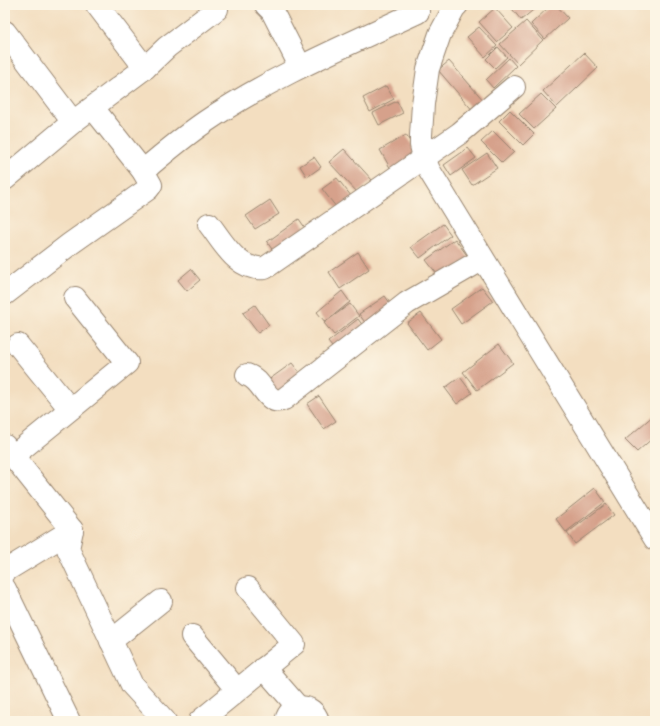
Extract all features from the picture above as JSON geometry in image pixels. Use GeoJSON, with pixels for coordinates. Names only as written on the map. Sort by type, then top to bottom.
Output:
{"type":"FeatureCollection","features":[{"type":"Feature","properties":{"kind":"street"},"geometry":{"type":"LineString","coordinates":[[97,5],[145,68]]}},
{"type":"Feature","properties":{"kind":"street"},"geometry":{"type":"LineString","coordinates":[[266,5],[272,11],[300,66]]}},
{"type":"Feature","properties":{"kind":"street"},"geometry":{"type":"LineString","coordinates":[[457,5],[440,34],[428,69],[423,104],[421,135],[421,145],[424,158],[429,170],[655,539]]}},
{"type":"Feature","properties":{"kind":"street"},"geometry":{"type":"LineString","coordinates":[[8,168],[93,108],[145,68],[167,47],[221,6]]}},
{"type":"Feature","properties":{"kind":"street"},"geometry":{"type":"LineString","coordinates":[[143,170],[205,122],[251,94],[300,66],[418,12]]}},
{"type":"Feature","properties":{"kind":"street"},"geometry":{"type":"LineString","coordinates":[[5,32],[73,122]]}},
{"type":"Feature","properties":{"kind":"street"},"geometry":{"type":"LineString","coordinates":[[208,224],[236,258],[242,263],[253,269],[265,268],[460,133],[514,87]]}},
{"type":"Feature","properties":{"kind":"street"},"geometry":{"type":"LineString","coordinates":[[5,294],[70,244],[148,189],[151,185],[143,170],[93,108]]}},
{"type":"Feature","properties":{"kind":"street"},"geometry":{"type":"LineString","coordinates":[[247,375],[254,378],[272,400],[279,402],[408,303],[484,259]]}},
{"type":"Feature","properties":{"kind":"street"},"geometry":{"type":"LineString","coordinates":[[72,530],[9,451],[70,409],[127,363],[75,298]]}},
{"type":"Feature","properties":{"kind":"street"},"geometry":{"type":"LineString","coordinates":[[18,345],[70,409]]}},
{"type":"Feature","properties":{"kind":"street"},"geometry":{"type":"LineString","coordinates":[[5,570],[72,530]]}},
{"type":"Feature","properties":{"kind":"street"},"geometry":{"type":"LineString","coordinates":[[72,530],[68,549],[132,685],[165,721]]}},
{"type":"Feature","properties":{"kind":"street"},"geometry":{"type":"LineString","coordinates":[[5,588],[69,721]]}},
{"type":"Feature","properties":{"kind":"street"},"geometry":{"type":"LineString","coordinates":[[200,721],[294,644],[248,588]]}},
{"type":"Feature","properties":{"kind":"street"},"geometry":{"type":"LineString","coordinates":[[111,641],[160,601]]}},
{"type":"Feature","properties":{"kind":"street"},"geometry":{"type":"LineString","coordinates":[[192,636],[237,690]]}},
{"type":"Feature","properties":{"kind":"street"},"geometry":{"type":"LineString","coordinates":[[264,668],[292,714],[305,707],[312,710],[318,721]]}},
{"type":"Feature","properties":{"kind":"building"},"geometry":{"type":"Polygon","coordinates":[[[509,5],[537,5],[538,6],[521,20],[509,5]]]}},
{"type":"Feature","properties":{"kind":"building"},"geometry":{"type":"Polygon","coordinates":[[[551,5],[556,5],[568,18],[545,39],[531,24],[551,5]]]}},
{"type":"Feature","properties":{"kind":"building"},"geometry":{"type":"Polygon","coordinates":[[[495,8],[513,28],[497,42],[479,22],[495,8]]]}},
{"type":"Feature","properties":{"kind":"building"},"geometry":{"type":"Polygon","coordinates":[[[526,21],[543,40],[518,64],[500,44],[526,21]]]}},
{"type":"Feature","properties":{"kind":"building"},"geometry":{"type":"Polygon","coordinates":[[[479,27],[497,46],[485,57],[467,37],[479,27]]]}},
{"type":"Feature","properties":{"kind":"building"},"geometry":{"type":"Polygon","coordinates":[[[498,47],[507,57],[495,68],[486,59],[498,47]]]}},
{"type":"Feature","properties":{"kind":"building"},"geometry":{"type":"Polygon","coordinates":[[[584,53],[598,68],[557,107],[543,91],[584,53]]]}},
{"type":"Feature","properties":{"kind":"building"},"geometry":{"type":"Polygon","coordinates":[[[509,58],[516,66],[493,88],[486,80],[509,58]]]}},
{"type":"Feature","properties":{"kind":"building"},"geometry":{"type":"Polygon","coordinates":[[[449,61],[485,102],[474,112],[438,70],[449,61]]]}},
{"type":"Feature","properties":{"kind":"building"},"geometry":{"type":"Polygon","coordinates":[[[386,86],[394,99],[370,112],[363,98],[386,86]]]}},
{"type":"Feature","properties":{"kind":"building"},"geometry":{"type":"Polygon","coordinates":[[[541,94],[556,109],[534,129],[519,114],[541,94]]]}},
{"type":"Feature","properties":{"kind":"building"},"geometry":{"type":"Polygon","coordinates":[[[397,101],[403,113],[379,125],[373,113],[397,101]]]}},
{"type":"Feature","properties":{"kind":"building"},"geometry":{"type":"Polygon","coordinates":[[[510,110],[534,134],[523,145],[499,121],[510,110]]]}},
{"type":"Feature","properties":{"kind":"building"},"geometry":{"type":"Polygon","coordinates":[[[493,131],[514,152],[502,163],[481,142],[493,131]]]}},
{"type":"Feature","properties":{"kind":"building"},"geometry":{"type":"Polygon","coordinates":[[[406,135],[419,157],[393,173],[380,150],[406,135]]]}},
{"type":"Feature","properties":{"kind":"building"},"geometry":{"type":"Polygon","coordinates":[[[468,148],[476,158],[451,176],[444,165],[468,148]]]}},
{"type":"Feature","properties":{"kind":"building"},"geometry":{"type":"Polygon","coordinates":[[[344,149],[372,180],[358,193],[329,162],[344,149]]]}},
{"type":"Feature","properties":{"kind":"building"},"geometry":{"type":"Polygon","coordinates":[[[487,153],[497,168],[472,185],[462,170],[487,153]]]}},
{"type":"Feature","properties":{"kind":"building"},"geometry":{"type":"Polygon","coordinates":[[[314,157],[321,167],[307,177],[300,166],[314,157]]]}},
{"type":"Feature","properties":{"kind":"building"},"geometry":{"type":"Polygon","coordinates":[[[337,178],[355,201],[340,212],[322,189],[337,178]]]}},
{"type":"Feature","properties":{"kind":"building"},"geometry":{"type":"Polygon","coordinates":[[[270,200],[279,214],[255,229],[246,216],[270,200]]]}},
{"type":"Feature","properties":{"kind":"building"},"geometry":{"type":"Polygon","coordinates":[[[299,219],[308,232],[276,255],[267,242],[299,219]]]}},
{"type":"Feature","properties":{"kind":"building"},"geometry":{"type":"Polygon","coordinates":[[[443,224],[451,235],[420,258],[411,247],[443,224]]]}},
{"type":"Feature","properties":{"kind":"building"},"geometry":{"type":"Polygon","coordinates":[[[455,239],[469,258],[441,279],[426,260],[455,239]]]}},
{"type":"Feature","properties":{"kind":"building"},"geometry":{"type":"Polygon","coordinates":[[[358,252],[369,269],[340,289],[329,272],[358,252]]]}},
{"type":"Feature","properties":{"kind":"building"},"geometry":{"type":"Polygon","coordinates":[[[191,269],[200,280],[187,291],[178,280],[191,269]]]}},
{"type":"Feature","properties":{"kind":"building"},"geometry":{"type":"Polygon","coordinates":[[[482,287],[493,301],[461,324],[451,309],[482,287]]]}},
{"type":"Feature","properties":{"kind":"building"},"geometry":{"type":"Polygon","coordinates":[[[342,291],[350,302],[325,322],[317,312],[342,291]]]}},
{"type":"Feature","properties":{"kind":"building"},"geometry":{"type":"Polygon","coordinates":[[[385,296],[395,310],[369,328],[359,314],[385,296]]]}},
{"type":"Feature","properties":{"kind":"building"},"geometry":{"type":"Polygon","coordinates":[[[350,304],[359,316],[334,335],[324,323],[350,304]]]}},
{"type":"Feature","properties":{"kind":"building"},"geometry":{"type":"Polygon","coordinates":[[[255,305],[269,325],[258,333],[243,313],[255,305]]]}},
{"type":"Feature","properties":{"kind":"building"},"geometry":{"type":"Polygon","coordinates":[[[421,313],[441,339],[427,350],[407,323],[421,313]]]}},
{"type":"Feature","properties":{"kind":"building"},"geometry":{"type":"Polygon","coordinates":[[[358,319],[366,330],[336,352],[328,342],[358,319]]]}},
{"type":"Feature","properties":{"kind":"building"},"geometry":{"type":"Polygon","coordinates":[[[499,344],[513,363],[477,390],[463,372],[499,344]]]}},
{"type":"Feature","properties":{"kind":"building"},"geometry":{"type":"Polygon","coordinates":[[[292,363],[303,377],[277,396],[267,381],[292,363]]]}},
{"type":"Feature","properties":{"kind":"building"},"geometry":{"type":"Polygon","coordinates":[[[460,377],[472,393],[457,404],[445,388],[460,377]]]}},
{"type":"Feature","properties":{"kind":"building"},"geometry":{"type":"Polygon","coordinates":[[[319,396],[336,421],[324,429],[307,404],[319,396]]]}},
{"type":"Feature","properties":{"kind":"building"},"geometry":{"type":"Polygon","coordinates":[[[655,414],[655,436],[637,452],[625,440],[655,414]]]}},
{"type":"Feature","properties":{"kind":"building"},"geometry":{"type":"Polygon","coordinates":[[[595,488],[605,502],[566,532],[556,519],[595,488]]]}},
{"type":"Feature","properties":{"kind":"building"},"geometry":{"type":"Polygon","coordinates":[[[606,504],[614,515],[575,544],[567,533],[606,504]]]}}]}
